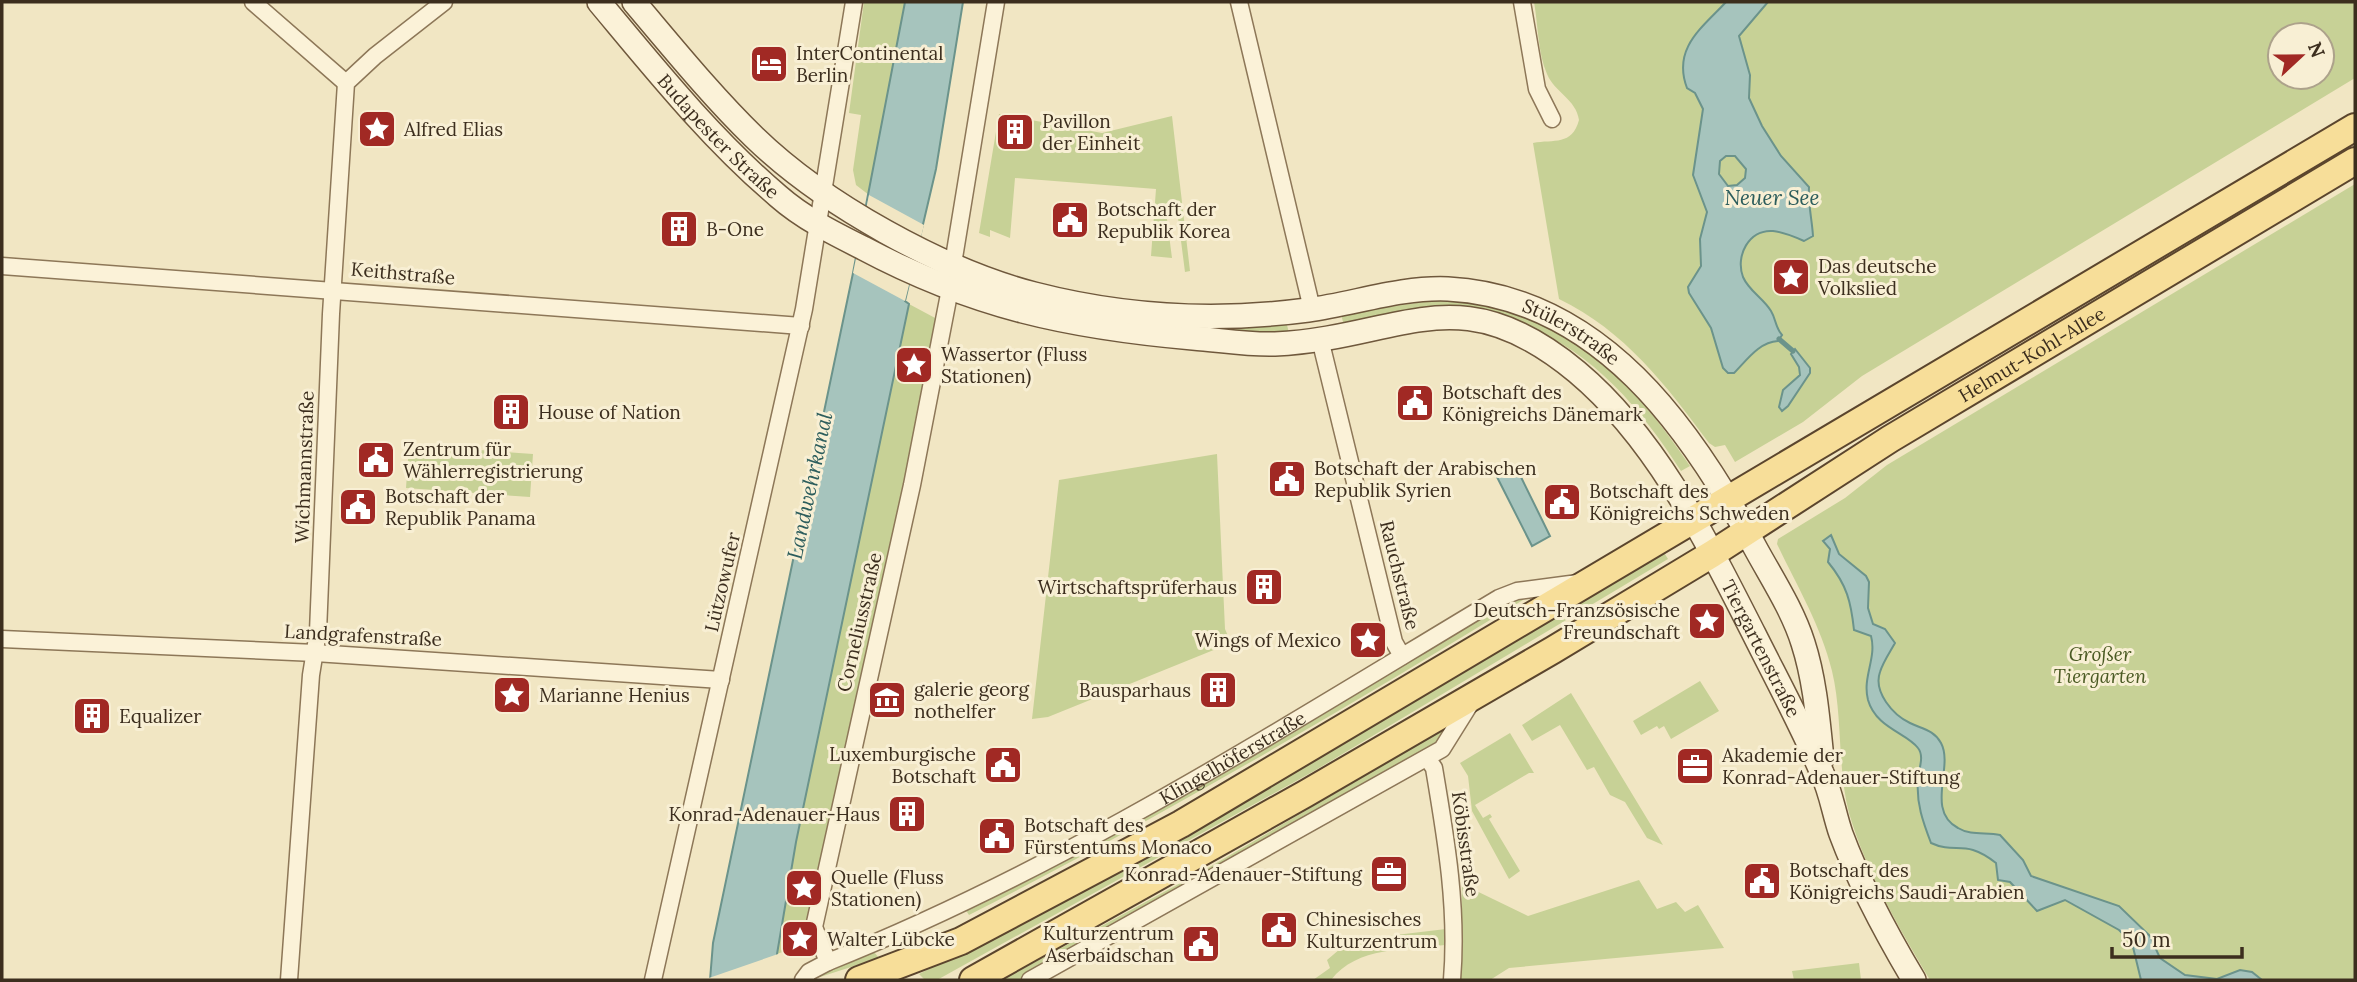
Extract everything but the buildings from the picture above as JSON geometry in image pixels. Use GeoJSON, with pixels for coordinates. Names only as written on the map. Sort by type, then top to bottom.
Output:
{"type":"FeatureCollection","features":[{"type":"Feature","properties":{"kind":"main road","name":"Budapester Straße"},"geometry":{"type":"LineString","coordinates":[[599,2],[687,107],[730,152],[777,195],[819,225],[912,274]]}},
{"type":"Feature","properties":{"kind":"main road","name":"Budapester Straße"},"geometry":{"type":"LineString","coordinates":[[634,2],[722,105],[758,141],[821,192],[919,247]]}},
{"type":"Feature","properties":{"kind":"main road","name":"Helmut-Kohl-Allee"},"geometry":{"type":"LineString","coordinates":[[1729,500],[2355,127]]}},
{"type":"Feature","properties":{"kind":"main road","name":"Helmut-Kohl-Allee"},"geometry":{"type":"LineString","coordinates":[[1712,554],[1880,445],[2355,160]]}},
{"type":"Feature","properties":{"kind":"main road","name":"Stülerstraße"},"geometry":{"type":"LineString","coordinates":[[919,247],[953,264],[1030,293],[1135,313],[1217,317],[1312,309],[1422,290],[1448,289],[1502,298],[1549,315],[1612,354],[1651,392],[1729,500],[1746,530]]}},
{"type":"Feature","properties":{"kind":"main road"},"geometry":{"type":"LineString","coordinates":[[950,289],[953,264]]}},
{"type":"Feature","properties":{"kind":"main road","name":"Stülerstraße"},"geometry":{"type":"LineString","coordinates":[[912,274],[1026,315],[1151,334],[1270,345],[1320,339],[1413,318],[1441,316],[1466,317],[1513,330],[1573,368],[1614,407],[1668,480],[1693,522]]}},
{"type":"Feature","properties":{"kind":"main road"},"geometry":{"type":"LineString","coordinates":[[1312,309],[1320,339]]}},
{"type":"Feature","properties":{"kind":"main road","name":"Klingelhöferstraße"},"geometry":{"type":"LineString","coordinates":[[863,980],[961,940],[1181,824],[1586,582],[1729,500]]}},
{"type":"Feature","properties":{"kind":"main road","name":"Tiergartenstraße"},"geometry":{"type":"LineString","coordinates":[[1693,522],[1712,554],[1824,776]]}},
{"type":"Feature","properties":{"kind":"main road","name":"Tiergartenstraße"},"geometry":{"type":"LineString","coordinates":[[1746,530],[1802,641],[1817,713],[1824,776],[1839,829],[1860,880],[1914,980]]}},
{"type":"Feature","properties":{"kind":"main road"},"geometry":{"type":"LineString","coordinates":[[973,980],[1306,794],[1712,554]]}},
{"type":"Feature","properties":{"kind":"street"},"geometry":{"type":"LineString","coordinates":[[253,2],[346,83],[374,56],[444,2]]}},
{"type":"Feature","properties":{"kind":"street","name":"Lützowufer"},"geometry":{"type":"LineString","coordinates":[[653,980],[801,326],[819,225],[821,192],[844,78],[854,2]]}},
{"type":"Feature","properties":{"kind":"street"},"geometry":{"type":"LineString","coordinates":[[953,264],[996,2]]}},
{"type":"Feature","properties":{"kind":"street"},"geometry":{"type":"LineString","coordinates":[[1239,2],[1312,309]]}},
{"type":"Feature","properties":{"kind":"street"},"geometry":{"type":"LineString","coordinates":[[1522,2],[1538,89],[1552,118]]}},
{"type":"Feature","properties":{"kind":"street","name":"Wichmannstraße"},"geometry":{"type":"LineString","coordinates":[[289,980],[315,653],[332,289],[346,83]]}},
{"type":"Feature","properties":{"kind":"street","name":"Keithstraße"},"geometry":{"type":"LineString","coordinates":[[2,266],[801,326]]}},
{"type":"Feature","properties":{"kind":"street","name":"Corneliusstraße"},"geometry":{"type":"LineString","coordinates":[[828,962],[814,927],[912,485],[950,289]]}},
{"type":"Feature","properties":{"kind":"street","name":"Rauchstraße"},"geometry":{"type":"LineString","coordinates":[[1320,339],[1394,642],[1402,656]]}},
{"type":"Feature","properties":{"kind":"street","name":"Klingelhöferstraße"},"geometry":{"type":"LineString","coordinates":[[803,980],[809,972],[828,962],[889,937],[1066,849],[1274,732],[1499,598],[1517,592],[1586,582]]}},
{"type":"Feature","properties":{"kind":"street","name":"Landgrafenstraße"},"geometry":{"type":"LineString","coordinates":[[2,639],[315,653],[721,680]]}},
{"type":"Feature","properties":{"kind":"street"},"geometry":{"type":"LineString","coordinates":[[1030,980],[1442,749],[1477,693]]}},
{"type":"Feature","properties":{"kind":"street","name":"Köbisstraße"},"geometry":{"type":"LineString","coordinates":[[1427,758],[1434,768],[1448,849],[1455,936],[1452,980]]}},
{"type":"Feature","properties":{"kind":"green space"},"geometry":{"type":"Polygon","coordinates":[[[864,2],[905,2],[869,195],[856,185],[853,170],[861,115],[849,113],[864,2]]]}},
{"type":"Feature","properties":{"kind":"green space"},"geometry":{"type":"Polygon","coordinates":[[[1534,2],[2355,2],[2355,78],[2336,89],[2336,21],[2266,21],[2266,91],[2333,91],[1862,376],[1803,422],[1735,462],[1725,445],[1715,447],[1709,443],[1660,380],[1624,343],[1583,312],[1559,299],[1533,143],[1567,138],[1579,120],[1570,101],[1547,74],[1540,48],[1534,2]]]}},
{"type":"Feature","properties":{"kind":"green space"},"geometry":{"type":"Polygon","coordinates":[[[999,114],[1102,133],[1172,116],[1190,271],[1185,272],[1176,202],[1165,204],[1172,258],[1151,256],[1156,189],[1015,178],[1010,238],[990,230],[990,237],[979,233],[999,114]]]}},
{"type":"Feature","properties":{"kind":"green space","name":"Großer Tiergarten"},"geometry":{"type":"Polygon","coordinates":[[[2355,184],[2355,980],[1930,980],[1884,899],[1856,835],[1845,796],[1838,706],[1832,671],[1822,638],[1777,544],[1778,539],[1845,498],[1887,465],[2355,184]]]}},
{"type":"Feature","properties":{"kind":"green space"},"geometry":{"type":"Polygon","coordinates":[[[1437,300],[1480,305],[1519,315],[1554,330],[1585,349],[1614,373],[1640,400],[1690,466],[1681,471],[1630,402],[1589,363],[1541,333],[1514,321],[1344,326],[1341,314],[1437,300]]]}},
{"type":"Feature","properties":{"kind":"green space"},"geometry":{"type":"Polygon","coordinates":[[[909,304],[937,319],[928,375],[812,941],[777,954],[796,842],[909,304]]]}},
{"type":"Feature","properties":{"kind":"green space"},"geometry":{"type":"Polygon","coordinates":[[[1286,321],[1289,333],[1255,337],[1167,323],[1286,321]]]}},
{"type":"Feature","properties":{"kind":"green space"},"geometry":{"type":"Polygon","coordinates":[[[409,445],[533,454],[530,497],[406,488],[409,445]]]}},
{"type":"Feature","properties":{"kind":"green space"},"geometry":{"type":"Polygon","coordinates":[[[1217,454],[1225,629],[1231,643],[1048,717],[1032,719],[1059,480],[1217,454]]]}},
{"type":"Feature","properties":{"kind":"green space"},"geometry":{"type":"Polygon","coordinates":[[[1663,551],[1668,559],[1314,771],[937,980],[925,980],[919,974],[1015,926],[1203,824],[1388,717],[1663,551]]]}},
{"type":"Feature","properties":{"kind":"green space"},"geometry":{"type":"Polygon","coordinates":[[[1521,597],[1523,600],[1455,641],[1179,802],[969,915],[965,909],[1502,604],[1521,597]]]}},
{"type":"Feature","properties":{"kind":"green space"},"geometry":{"type":"Polygon","coordinates":[[[1700,681],[1719,711],[1671,739],[1664,726],[1659,729],[1657,726],[1641,735],[1633,721],[1700,681]]]}},
{"type":"Feature","properties":{"kind":"green space"},"geometry":{"type":"Polygon","coordinates":[[[1571,693],[1663,845],[1647,838],[1625,802],[1610,795],[1594,767],[1587,770],[1560,725],[1532,741],[1522,725],[1571,693]]]}},
{"type":"Feature","properties":{"kind":"green space"},"geometry":{"type":"Polygon","coordinates":[[[1450,726],[1441,741],[1018,980],[1002,980],[1208,868],[1450,726]]]}},
{"type":"Feature","properties":{"kind":"green space"},"geometry":{"type":"Polygon","coordinates":[[[1510,733],[1534,773],[1529,773],[1475,805],[1483,818],[1490,814],[1492,817],[1489,819],[1520,871],[1509,879],[1472,811],[1468,776],[1460,763],[1510,733]]]}},
{"type":"Feature","properties":{"kind":"green space"},"geometry":{"type":"Polygon","coordinates":[[[1639,880],[1657,909],[1676,902],[1685,912],[1698,905],[1724,948],[1509,968],[1490,980],[1460,980],[1462,884],[1528,916],[1639,880]]]}},
{"type":"Feature","properties":{"kind":"green space"},"geometry":{"type":"Polygon","coordinates":[[[1446,929],[1445,945],[1368,955],[1342,969],[1331,980],[1313,980],[1330,968],[1327,960],[1340,949],[1337,942],[1446,929]]]}},
{"type":"Feature","properties":{"kind":"green space"},"geometry":{"type":"Polygon","coordinates":[[[874,952],[879,958],[820,977],[818,973],[874,952]]]}},
{"type":"Feature","properties":{"kind":"green space"},"geometry":{"type":"Polygon","coordinates":[[[1859,963],[1861,980],[1794,980],[1792,971],[1859,963]]]}},
{"type":"Feature","properties":{"kind":"water","name":"Landwehrkanal"},"geometry":{"type":"Polygon","coordinates":[[[905,2],[963,2],[936,169],[905,301],[909,304],[796,842],[777,954],[778,980],[710,980],[713,943],[853,273],[905,2]]]}},
{"type":"Feature","properties":{"kind":"water","name":"Neuer See"},"geometry":{"type":"Polygon","coordinates":[[[1726,2],[1768,2],[1739,36],[1750,75],[1749,98],[1762,126],[1781,156],[1809,187],[1813,236],[1804,241],[1781,232],[1764,232],[1757,234],[1746,245],[1741,261],[1743,277],[1771,311],[1782,335],[1778,341],[1759,348],[1734,373],[1728,373],[1723,368],[1711,328],[1689,293],[1688,287],[1701,266],[1700,239],[1707,212],[1693,175],[1703,109],[1695,93],[1687,88],[1683,74],[1686,50],[1699,30],[1726,2]],[[1726,156],[1720,161],[1719,174],[1728,186],[1737,185],[1745,178],[1746,169],[1735,156],[1726,156]]]}},
{"type":"Feature","properties":{"kind":"water"},"geometry":{"type":"Polygon","coordinates":[[[1795,349],[1810,368],[1810,373],[1782,411],[1779,407],[1783,390],[1800,375],[1799,367],[1791,354],[1795,349]]]}},
{"type":"Feature","properties":{"kind":"water"},"geometry":{"type":"Polygon","coordinates":[[[1518,471],[1550,536],[1532,546],[1495,473],[1518,471]]]}},
{"type":"Feature","properties":{"kind":"water"},"geometry":{"type":"Polygon","coordinates":[[[1831,535],[1839,554],[1866,576],[1869,582],[1868,608],[1873,624],[1885,629],[1895,643],[1880,672],[1879,687],[1882,695],[1897,714],[1931,733],[1941,743],[1944,753],[1942,800],[1948,820],[1968,832],[2000,835],[2023,860],[2031,876],[2119,906],[2150,936],[2160,958],[2185,975],[2217,979],[2240,970],[2252,972],[2262,980],[2141,980],[2132,943],[2119,930],[2065,900],[2037,911],[2010,882],[1998,880],[1996,863],[1985,855],[1968,849],[1948,848],[1931,843],[1918,797],[1920,752],[1913,743],[1884,724],[1868,700],[1871,636],[1854,630],[1847,594],[1840,578],[1828,562],[1830,549],[1823,541],[1831,535]]]}},
{"type":"Feature","properties":{"kind":"pier"},"geometry":{"type":"Polygon","coordinates":[[[869,195],[924,225],[905,301],[853,273],[869,195]]]}},
{"type":"Feature","properties":{"kind":"pier"},"geometry":{"type":"Polygon","coordinates":[[[781,953],[781,980],[706,980],[706,979],[781,953]]]}},
{"type":"Feature","properties":{"kind":"waterway"},"geometry":{"type":"LineString","coordinates":[[1779,339],[1793,351]]}},
{"type":"Feature","properties":{"kind":"place","name":"InterContinental Berlin"},"geometry":{"type":"Point","coordinates":[769,64]}},
{"type":"Feature","properties":{"kind":"place","name":"Alfred Elias"},"geometry":{"type":"Point","coordinates":[377,129]}},
{"type":"Feature","properties":{"kind":"place","name":"Pavillon der Einheit"},"geometry":{"type":"Point","coordinates":[1015,132]}},
{"type":"Feature","properties":{"kind":"place","name":"Botschaft der Republik Korea"},"geometry":{"type":"Point","coordinates":[1070,220]}},
{"type":"Feature","properties":{"kind":"place","name":"B-One"},"geometry":{"type":"Point","coordinates":[679,229]}},
{"type":"Feature","properties":{"kind":"place","name":"Das deutsche Volkslied"},"geometry":{"type":"Point","coordinates":[1791,277]}},
{"type":"Feature","properties":{"kind":"place","name":"Wassertor (Fluss Stationen)"},"geometry":{"type":"Point","coordinates":[914,365]}},
{"type":"Feature","properties":{"kind":"place","name":"Botschaft des Königreichs Dänemark"},"geometry":{"type":"Point","coordinates":[1415,403]}},
{"type":"Feature","properties":{"kind":"place","name":"House of Nation"},"geometry":{"type":"Point","coordinates":[511,412]}},
{"type":"Feature","properties":{"kind":"place","name":"Zentrum für Wählerregistrierung"},"geometry":{"type":"Point","coordinates":[376,460]}},
{"type":"Feature","properties":{"kind":"place","name":"Botschaft der Arabischen Republik Syrien"},"geometry":{"type":"Point","coordinates":[1287,479]}},
{"type":"Feature","properties":{"kind":"place","name":"Botschaft des Königreichs Schweden"},"geometry":{"type":"Point","coordinates":[1562,502]}},
{"type":"Feature","properties":{"kind":"place","name":"Botschaft der Republik Panama"},"geometry":{"type":"Point","coordinates":[358,507]}},
{"type":"Feature","properties":{"kind":"place","name":"Wirtschaftsprüferhaus"},"geometry":{"type":"Point","coordinates":[1264,587]}},
{"type":"Feature","properties":{"kind":"place","name":"Deutsch-Franzsösische Freundschaft"},"geometry":{"type":"Point","coordinates":[1707,621]}},
{"type":"Feature","properties":{"kind":"place","name":"Wings of Mexico"},"geometry":{"type":"Point","coordinates":[1368,640]}},
{"type":"Feature","properties":{"kind":"place","name":"Bausparhaus"},"geometry":{"type":"Point","coordinates":[1218,690]}},
{"type":"Feature","properties":{"kind":"place","name":"Marianne Henius"},"geometry":{"type":"Point","coordinates":[512,695]}},
{"type":"Feature","properties":{"kind":"place","name":"galerie georg nothelfer"},"geometry":{"type":"Point","coordinates":[887,700]}},
{"type":"Feature","properties":{"kind":"place","name":"Equalizer"},"geometry":{"type":"Point","coordinates":[92,716]}},
{"type":"Feature","properties":{"kind":"place","name":"Luxemburgische Botschaft"},"geometry":{"type":"Point","coordinates":[1003,765]}},
{"type":"Feature","properties":{"kind":"place","name":"Akademie der Konrad-Adenauer-Stiftung"},"geometry":{"type":"Point","coordinates":[1695,766]}},
{"type":"Feature","properties":{"kind":"place","name":"Konrad-Adenauer-Haus"},"geometry":{"type":"Point","coordinates":[907,814]}},
{"type":"Feature","properties":{"kind":"place","name":"Botschaft des Fürstentums Monaco"},"geometry":{"type":"Point","coordinates":[997,836]}},
{"type":"Feature","properties":{"kind":"place","name":"Konrad-Adenauer-Stiftung"},"geometry":{"type":"Point","coordinates":[1389,874]}},
{"type":"Feature","properties":{"kind":"place","name":"Botschaft des Königreichs Saudi-Arabien"},"geometry":{"type":"Point","coordinates":[1762,881]}},
{"type":"Feature","properties":{"kind":"place","name":"Quelle (Fluss Stationen)"},"geometry":{"type":"Point","coordinates":[804,888]}},
{"type":"Feature","properties":{"kind":"place","name":"Chinesisches Kulturzentrum"},"geometry":{"type":"Point","coordinates":[1279,930]}},
{"type":"Feature","properties":{"kind":"place","name":"Walter Lübcke"},"geometry":{"type":"Point","coordinates":[800,939]}},
{"type":"Feature","properties":{"kind":"place","name":"Kulturzentrum Aserbaidschan"},"geometry":{"type":"Point","coordinates":[1201,944]}}]}
